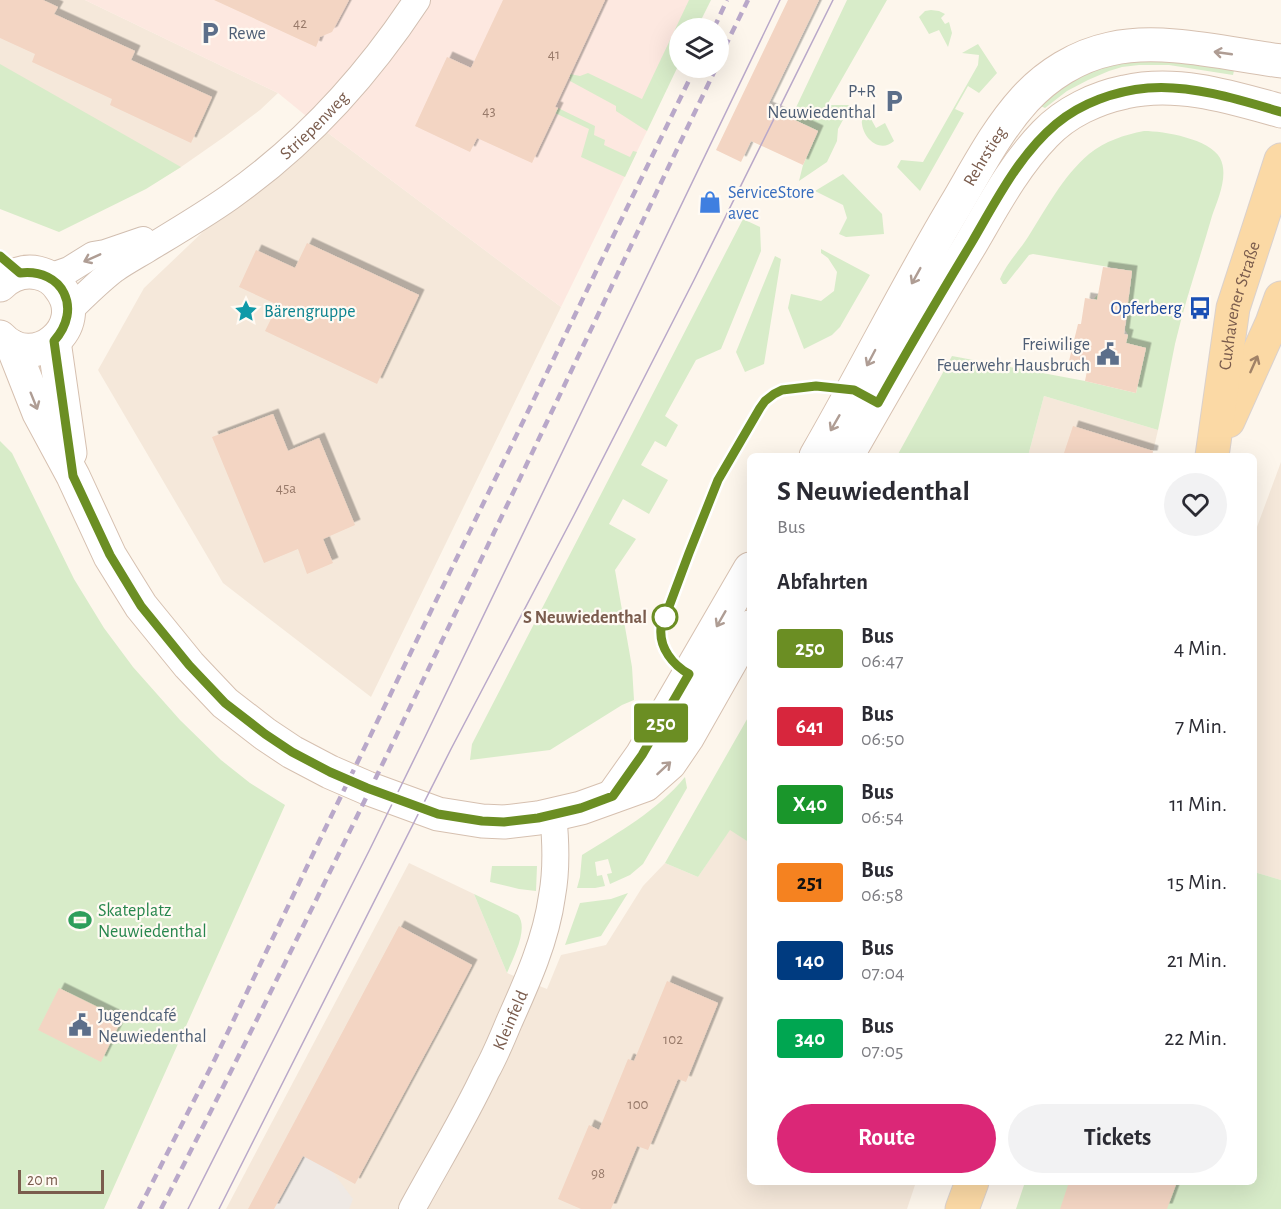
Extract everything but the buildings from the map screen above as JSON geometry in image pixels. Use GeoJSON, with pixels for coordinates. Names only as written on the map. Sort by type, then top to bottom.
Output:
{"type":"FeatureCollection","features":[{"type":"Feature","properties":{"kind":"main road","name":"Cuxhavener Straße"},"geometry":{"type":"LineString","coordinates":[[1212,453],[1233,308],[1281,160]]}},
{"type":"Feature","properties":{"kind":"main road","name":"Cuxhavener Straße"},"geometry":{"type":"LineString","coordinates":[[1213,453],[1281,298]]}},
{"type":"Feature","properties":{"kind":"main road"},"geometry":{"type":"LineString","coordinates":[[963,1209],[971,1185]]}},
{"type":"Feature","properties":{"kind":"street","name":"Striepenweg"},"geometry":{"type":"LineString","coordinates":[[68,312],[86,293],[114,270],[229,197],[276,162],[310,131],[349,89],[417,0]]}},
{"type":"Feature","properties":{"kind":"street","name":"Rehrstieg"},"geometry":{"type":"LineString","coordinates":[[818,453],[944,225],[1000,131],[1020,105],[1043,82],[1058,71],[1089,56],[1130,45],[1176,46],[1281,61]]}},
{"type":"Feature","properties":{"kind":"street","name":"Rehrstieg"},"geometry":{"type":"LineString","coordinates":[[849,453],[927,316],[1010,179],[1034,147],[1057,123],[1077,110],[1104,98],[1147,88],[1166,87],[1216,94],[1281,111]]}},
{"type":"Feature","properties":{"kind":"street","name":"Striepenweg"},"geometry":{"type":"LineString","coordinates":[[17,273],[69,270],[93,255],[186,225]]}},
{"type":"Feature","properties":{"kind":"street"},"geometry":{"type":"LineString","coordinates":[[6,342],[23,350],[45,347],[62,333],[67,323],[67,301],[57,283],[17,273]]}},
{"type":"Feature","properties":{"kind":"street"},"geometry":{"type":"LineString","coordinates":[[54,341],[73,476]]}},
{"type":"Feature","properties":{"kind":"street"},"geometry":{"type":"LineString","coordinates":[[6,342],[110,555],[141,606],[189,665],[225,703],[292,752],[367,788],[438,814],[504,822],[538,818],[581,808],[645,784],[670,763],[687,738],[747,632]]}},
{"type":"Feature","properties":{"kind":"street"},"geometry":{"type":"LineString","coordinates":[[613,796],[642,755],[747,574]]}},
{"type":"Feature","properties":{"kind":"street","name":"Kleinfeld"},"geometry":{"type":"LineString","coordinates":[[412,1209],[486,1073],[522,993],[544,934],[556,868],[553,814]]}},
{"type":"Feature","properties":{"kind":"shaded area"},"geometry":{"type":"Polygon","coordinates":[[[0,0],[85,0],[278,93],[260,110],[224,137],[153,184],[0,209],[0,0]]]}},
{"type":"Feature","properties":{"kind":"shaded area"},"geometry":{"type":"Polygon","coordinates":[[[85,0],[700,0],[687,18],[669,18],[669,55],[640,125],[647,131],[561,307],[316,124],[278,93],[85,0]]]}},
{"type":"Feature","properties":{"kind":"shaded area"},"geometry":{"type":"Polygon","coordinates":[[[316,124],[561,307],[371,697],[223,583],[98,370],[144,288],[316,124]]]}},
{"type":"Feature","properties":{"kind":"shaded area"},"geometry":{"type":"Polygon","coordinates":[[[1044,396],[1158,430],[1153,453],[1029,453],[1044,396]]]}},
{"type":"Feature","properties":{"kind":"shaded area"},"geometry":{"type":"Polygon","coordinates":[[[1281,462],[1281,880],[1257,873],[1257,527],[1281,462]]]}},
{"type":"Feature","properties":{"kind":"shaded area"},"geometry":{"type":"Polygon","coordinates":[[[730,829],[747,841],[747,1185],[915,1185],[907,1209],[226,1209],[409,863],[474,894],[507,973],[547,989],[561,955],[606,945],[643,886],[665,863],[698,877],[730,829]]]}},
{"type":"Feature","properties":{"kind":"shaded area"},"geometry":{"type":"Polygon","coordinates":[[[420,937],[450,953],[332,1171],[353,1199],[349,1209],[274,1209],[420,937]]]}},
{"type":"Feature","properties":{"kind":"green space"},"geometry":{"type":"Polygon","coordinates":[[[689,0],[711,0],[702,18],[680,18],[689,0]]]}},
{"type":"Feature","properties":{"kind":"green space"},"geometry":{"type":"Polygon","coordinates":[[[847,0],[887,0],[827,105],[851,105],[838,129],[837,141],[827,162],[799,181],[803,165],[818,131],[791,118],[847,0]]]}},
{"type":"Feature","properties":{"kind":"green space"},"geometry":{"type":"Polygon","coordinates":[[[931,10],[945,14],[941,18],[945,24],[949,22],[952,33],[948,47],[939,30],[929,34],[919,17],[925,11],[931,10]]]}},
{"type":"Feature","properties":{"kind":"green space"},"geometry":{"type":"Polygon","coordinates":[[[669,42],[669,78],[672,78],[647,131],[616,111],[616,106],[570,81],[570,74],[580,76],[588,73],[642,99],[669,42]]]}},
{"type":"Feature","properties":{"kind":"green space"},"geometry":{"type":"Polygon","coordinates":[[[978,44],[997,73],[979,93],[968,86],[955,109],[964,113],[920,191],[897,167],[901,160],[923,162],[978,65],[979,55],[962,53],[978,44]]]}},
{"type":"Feature","properties":{"kind":"green space"},"geometry":{"type":"Polygon","coordinates":[[[1111,58],[1235,66],[1233,75],[1169,65],[1122,67],[1067,91],[1045,108],[1038,105],[1038,101],[1111,58]]]}},
{"type":"Feature","properties":{"kind":"green space"},"geometry":{"type":"Polygon","coordinates":[[[0,64],[181,167],[146,189],[59,232],[0,209],[0,64]]]}},
{"type":"Feature","properties":{"kind":"green space"},"geometry":{"type":"Polygon","coordinates":[[[558,108],[595,126],[594,135],[605,140],[604,145],[630,157],[633,151],[637,152],[625,177],[581,157],[589,129],[555,113],[558,108]]]}},
{"type":"Feature","properties":{"kind":"green space"},"geometry":{"type":"Polygon","coordinates":[[[866,110],[876,128],[885,123],[894,141],[884,146],[870,140],[862,124],[866,110]]]}},
{"type":"Feature","properties":{"kind":"green space"},"geometry":{"type":"Polygon","coordinates":[[[1144,131],[1186,137],[1215,151],[1220,158],[1223,172],[1220,195],[1179,328],[1158,430],[1044,396],[1029,453],[899,453],[952,356],[1136,393],[1146,348],[1126,343],[1128,335],[1125,330],[1129,307],[1094,299],[1099,293],[1129,297],[1132,271],[1033,254],[1029,255],[1006,284],[1003,284],[1000,279],[1071,172],[1095,149],[1122,137],[1144,131]]]}},
{"type":"Feature","properties":{"kind":"green space"},"geometry":{"type":"Polygon","coordinates":[[[843,174],[882,214],[884,234],[846,237],[839,234],[847,218],[843,205],[815,191],[843,174]]]}},
{"type":"Feature","properties":{"kind":"green space"},"geometry":{"type":"Polygon","coordinates":[[[743,219],[760,227],[761,251],[721,349],[696,360],[665,416],[678,425],[666,447],[655,441],[641,465],[668,480],[649,514],[623,499],[609,524],[636,539],[615,570],[632,667],[634,700],[622,705],[550,750],[470,760],[472,744],[743,219]]]}},
{"type":"Feature","properties":{"kind":"green space"},"geometry":{"type":"Polygon","coordinates":[[[821,249],[870,275],[840,327],[832,335],[804,349],[788,308],[791,294],[821,301],[834,291],[837,272],[828,258],[821,253],[821,249]]]}},
{"type":"Feature","properties":{"kind":"green space"},"geometry":{"type":"Polygon","coordinates":[[[775,256],[781,259],[764,364],[745,372],[736,352],[775,256]]]}},
{"type":"Feature","properties":{"kind":"green space"},"geometry":{"type":"Polygon","coordinates":[[[0,441],[12,453],[74,579],[104,628],[133,667],[180,720],[221,760],[250,783],[285,805],[104,1209],[0,1209],[0,441]]]}},
{"type":"Feature","properties":{"kind":"green space"},"geometry":{"type":"Polygon","coordinates":[[[747,719],[747,841],[730,830],[698,877],[665,863],[747,719]]]}},
{"type":"Feature","properties":{"kind":"green space"},"geometry":{"type":"Polygon","coordinates":[[[685,777],[687,788],[643,864],[630,875],[610,884],[607,874],[612,873],[608,859],[595,862],[597,876],[602,875],[605,886],[577,888],[582,855],[650,811],[685,777]]]}},
{"type":"Feature","properties":{"kind":"green space"},"geometry":{"type":"Polygon","coordinates":[[[492,866],[537,866],[536,891],[490,882],[492,866]]]}},
{"type":"Feature","properties":{"kind":"green space"},"geometry":{"type":"Polygon","coordinates":[[[1257,873],[1281,880],[1281,1209],[1016,1209],[1024,1185],[1257,1185],[1257,873]]]}},
{"type":"Feature","properties":{"kind":"green space"},"geometry":{"type":"Polygon","coordinates":[[[628,893],[601,936],[565,945],[580,903],[611,899],[628,893]]]}},
{"type":"Feature","properties":{"kind":"green space"},"geometry":{"type":"Polygon","coordinates":[[[474,894],[518,915],[521,921],[519,944],[507,973],[474,894]]]}},
{"type":"Feature","properties":{"kind":"tram line"},"geometry":{"type":"LineString","coordinates":[[188,1209],[425,737],[780,0]]}},
{"type":"Feature","properties":{"kind":"tram line"},"geometry":{"type":"LineString","coordinates":[[219,1209],[451,749],[694,280],[833,0]]}},
{"type":"Feature","properties":{"kind":"railway"},"geometry":{"type":"LineString","coordinates":[[719,18],[727,0]]}},
{"type":"Feature","properties":{"kind":"railway"},"geometry":{"type":"LineString","coordinates":[[729,39],[748,0]]}},
{"type":"Feature","properties":{"kind":"railway"},"geometry":{"type":"LineString","coordinates":[[139,1209],[215,1059],[690,78]]}},
{"type":"Feature","properties":{"kind":"railway"},"geometry":{"type":"LineString","coordinates":[[161,1209],[373,783],[711,78]]}},
{"type":"Feature","properties":{"kind":"bus line","name":"250"},"geometry":{"type":"LineString","coordinates":[[0,256],[20,273],[39,273],[49,277],[63,291],[67,301],[67,323],[62,333],[54,341],[73,476],[110,555],[141,606],[189,665],[225,703],[265,734],[292,752],[330,772],[438,814],[504,822],[538,818],[581,808],[613,796],[642,755],[689,674],[672,661],[664,649],[660,634],[661,628],[718,480],[760,408],[765,401],[782,390],[816,386],[854,390],[878,403],[1010,179],[1046,133],[1084,106],[1125,92],[1147,88],[1166,87],[1216,94],[1281,112]]}},
{"type":"Feature","properties":{"kind":"place","name":"Rewe"},"geometry":{"type":"Point","coordinates":[210,33]}},
{"type":"Feature","properties":{"kind":"place","name":"P+R Neuwiedenthal"},"geometry":{"type":"Point","coordinates":[894,101]}},
{"type":"Feature","properties":{"kind":"place","name":"ServiceStore avec"},"geometry":{"type":"Point","coordinates":[710,202]}},
{"type":"Feature","properties":{"kind":"place","name":"Opferberg"},"geometry":{"type":"Point","coordinates":[1200,308]}},
{"type":"Feature","properties":{"kind":"place","name":"Bärengruppe"},"geometry":{"type":"Point","coordinates":[246,311]}},
{"type":"Feature","properties":{"kind":"place","name":"Freiwilige Feuerwehr Hausbruch"},"geometry":{"type":"Point","coordinates":[1108,354]}},
{"type":"Feature","properties":{"kind":"place","name":"S Neuwiedenthal"},"geometry":{"type":"Point","coordinates":[665,617]}},
{"type":"Feature","properties":{"kind":"place","name":"Skateplatz Neuwiedenthal"},"geometry":{"type":"Point","coordinates":[80,920]}},
{"type":"Feature","properties":{"kind":"place","name":"Jugendcafé Neuwiedenthal"},"geometry":{"type":"Point","coordinates":[80,1025]}}]}
